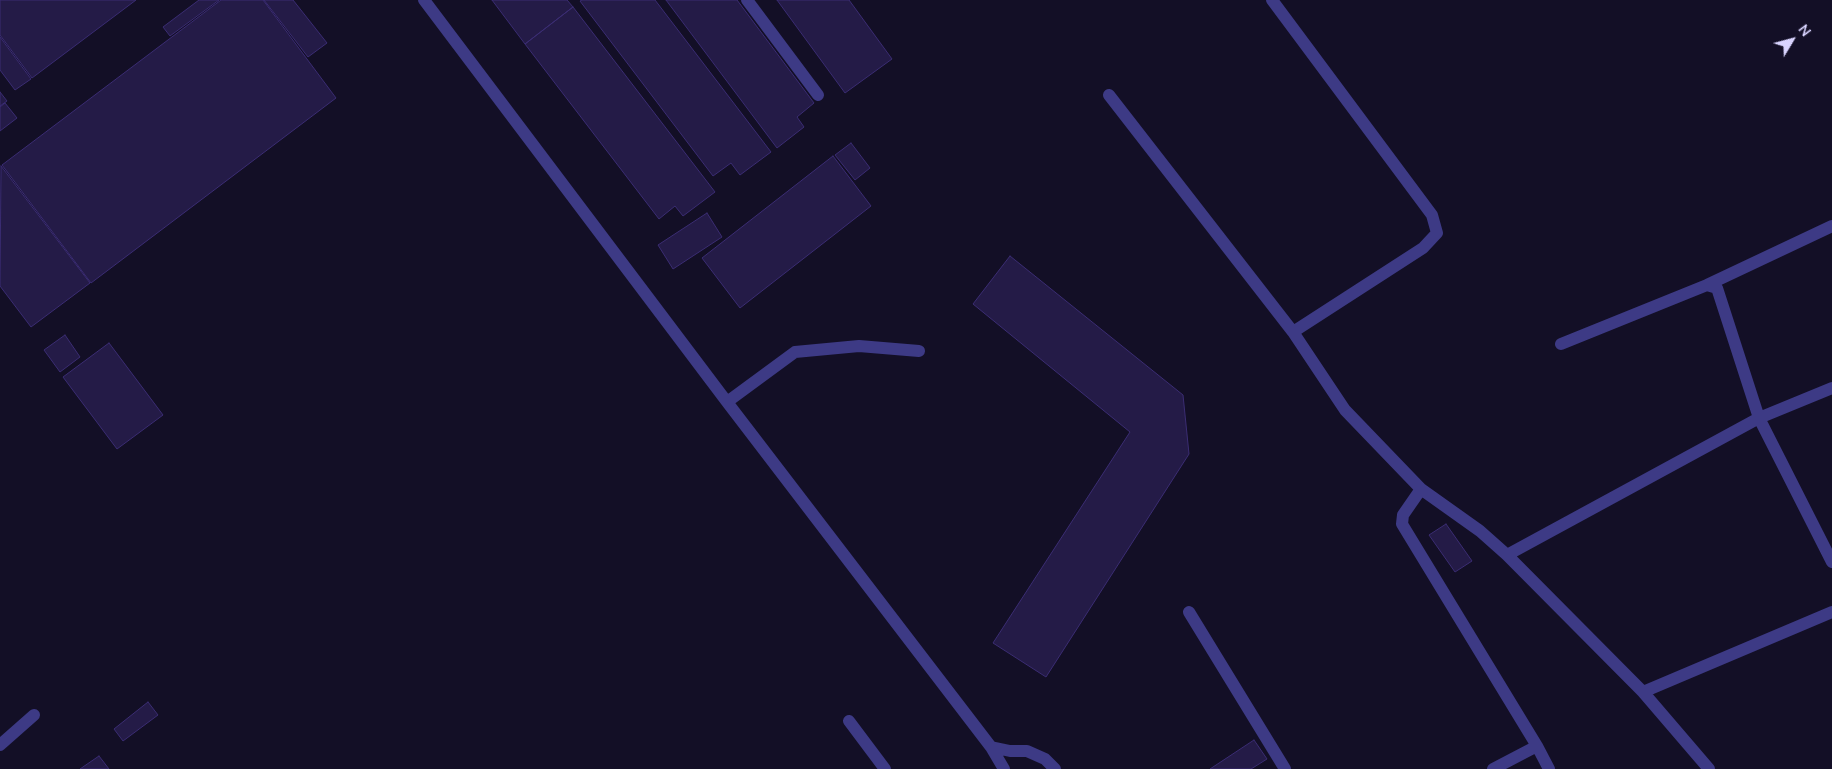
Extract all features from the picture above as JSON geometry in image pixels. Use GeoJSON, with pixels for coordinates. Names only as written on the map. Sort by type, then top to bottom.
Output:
{"type":"FeatureCollection","features":[{"type":"Feature","properties":{"kind":"street"},"geometry":{"type":"LineString","coordinates":[[424,0],[727,402],[991,747],[1004,769]]}},
{"type":"Feature","properties":{"kind":"street"},"geometry":{"type":"LineString","coordinates":[[747,0],[818,95]]}},
{"type":"Feature","properties":{"kind":"street"},"geometry":{"type":"LineString","coordinates":[[1272,0],[1432,214],[1437,233],[1423,248],[1293,332]]}},
{"type":"Feature","properties":{"kind":"street"},"geometry":{"type":"LineString","coordinates":[[1109,95],[1293,332],[1345,410],[1421,489],[1480,531],[1507,555],[1643,692],[1709,769]]}},
{"type":"Feature","properties":{"kind":"street"},"geometry":{"type":"LineString","coordinates":[[1561,344],[1707,285],[1832,226]]}},
{"type":"Feature","properties":{"kind":"street"},"geometry":{"type":"LineString","coordinates":[[1707,285],[1717,288],[1759,418],[1832,562]]}},
{"type":"Feature","properties":{"kind":"street"},"geometry":{"type":"LineString","coordinates":[[727,402],[795,352],[859,346],[919,351]]}},
{"type":"Feature","properties":{"kind":"street"},"geometry":{"type":"LineString","coordinates":[[1507,555],[1759,418],[1832,388]]}},
{"type":"Feature","properties":{"kind":"street"},"geometry":{"type":"LineString","coordinates":[[1421,489],[1403,515],[1402,524],[1537,746],[1549,769]]}},
{"type":"Feature","properties":{"kind":"street"},"geometry":{"type":"LineString","coordinates":[[1189,612],[1285,769]]}},
{"type":"Feature","properties":{"kind":"street"},"geometry":{"type":"LineString","coordinates":[[1643,692],[1832,612]]}},
{"type":"Feature","properties":{"kind":"street"},"geometry":{"type":"LineString","coordinates":[[0,745],[34,715]]}},
{"type":"Feature","properties":{"kind":"street"},"geometry":{"type":"LineString","coordinates":[[849,721],[885,769]]}},
{"type":"Feature","properties":{"kind":"street"},"geometry":{"type":"LineString","coordinates":[[1493,769],[1537,746]]}},
{"type":"Feature","properties":{"kind":"street"},"geometry":{"type":"LineString","coordinates":[[991,747],[1010,751],[1027,751],[1045,759],[1056,769]]}},
{"type":"Feature","properties":{"kind":"building"},"geometry":{"type":"Polygon","coordinates":[[[0,0],[136,0],[32,78],[0,35],[0,0]]]}},
{"type":"Feature","properties":{"kind":"building"},"geometry":{"type":"Polygon","coordinates":[[[199,0],[219,0],[170,36],[163,27],[199,0]]]}},
{"type":"Feature","properties":{"kind":"building"},"geometry":{"type":"Polygon","coordinates":[[[221,0],[263,0],[336,98],[91,283],[2,165],[221,0]]]}},
{"type":"Feature","properties":{"kind":"building"},"geometry":{"type":"Polygon","coordinates":[[[264,0],[293,0],[327,43],[308,57],[264,0]]]}},
{"type":"Feature","properties":{"kind":"building"},"geometry":{"type":"Polygon","coordinates":[[[492,0],[567,0],[573,7],[525,44],[492,0]]]}},
{"type":"Feature","properties":{"kind":"building"},"geometry":{"type":"Polygon","coordinates":[[[655,0],[771,152],[740,175],[731,163],[713,176],[580,1],[655,0]]]}},
{"type":"Feature","properties":{"kind":"building"},"geometry":{"type":"Polygon","coordinates":[[[666,0],[737,0],[814,103],[797,117],[804,127],[777,148],[666,0]]]}},
{"type":"Feature","properties":{"kind":"building"},"geometry":{"type":"Polygon","coordinates":[[[777,0],[849,0],[892,59],[845,93],[777,0]]]}},
{"type":"Feature","properties":{"kind":"building"},"geometry":{"type":"Polygon","coordinates":[[[573,7],[715,192],[683,216],[675,206],[659,219],[525,44],[573,7]]]}},
{"type":"Feature","properties":{"kind":"building"},"geometry":{"type":"Polygon","coordinates":[[[0,37],[31,79],[15,90],[0,70],[0,37]]]}},
{"type":"Feature","properties":{"kind":"building"},"geometry":{"type":"Polygon","coordinates":[[[0,92],[7,101],[0,106],[0,92]]]}},
{"type":"Feature","properties":{"kind":"building"},"geometry":{"type":"Polygon","coordinates":[[[5,103],[17,118],[0,131],[0,107],[5,103]]]}},
{"type":"Feature","properties":{"kind":"building"},"geometry":{"type":"Polygon","coordinates":[[[851,143],[870,168],[855,180],[835,155],[851,143]]]}},
{"type":"Feature","properties":{"kind":"building"},"geometry":{"type":"Polygon","coordinates":[[[833,156],[871,206],[740,308],[702,258],[833,156]]]}},
{"type":"Feature","properties":{"kind":"building"},"geometry":{"type":"Polygon","coordinates":[[[1,166],[90,283],[31,327],[0,286],[1,166]]]}},
{"type":"Feature","properties":{"kind":"building"},"geometry":{"type":"Polygon","coordinates":[[[707,213],[722,237],[673,269],[658,245],[707,213]]]}},
{"type":"Feature","properties":{"kind":"building"},"geometry":{"type":"Polygon","coordinates":[[[1010,256],[1183,395],[1189,454],[1046,677],[993,643],[1130,432],[973,304],[1010,256]]]}},
{"type":"Feature","properties":{"kind":"building"},"geometry":{"type":"Polygon","coordinates":[[[65,335],[80,357],[60,372],[44,350],[65,335]]]}},
{"type":"Feature","properties":{"kind":"building"},"geometry":{"type":"Polygon","coordinates":[[[109,343],[163,415],[117,449],[63,377],[109,343]]]}},
{"type":"Feature","properties":{"kind":"building"},"geometry":{"type":"Polygon","coordinates":[[[1446,524],[1472,561],[1455,572],[1429,535],[1446,524]]]}},
{"type":"Feature","properties":{"kind":"building"},"geometry":{"type":"Polygon","coordinates":[[[148,702],[158,715],[123,741],[114,729],[148,702]]]}},
{"type":"Feature","properties":{"kind":"building"},"geometry":{"type":"Polygon","coordinates":[[[1254,740],[1267,759],[1251,769],[1210,769],[1254,740]]]}},
{"type":"Feature","properties":{"kind":"building"},"geometry":{"type":"Polygon","coordinates":[[[99,756],[109,769],[80,769],[99,756]]]}}]}
